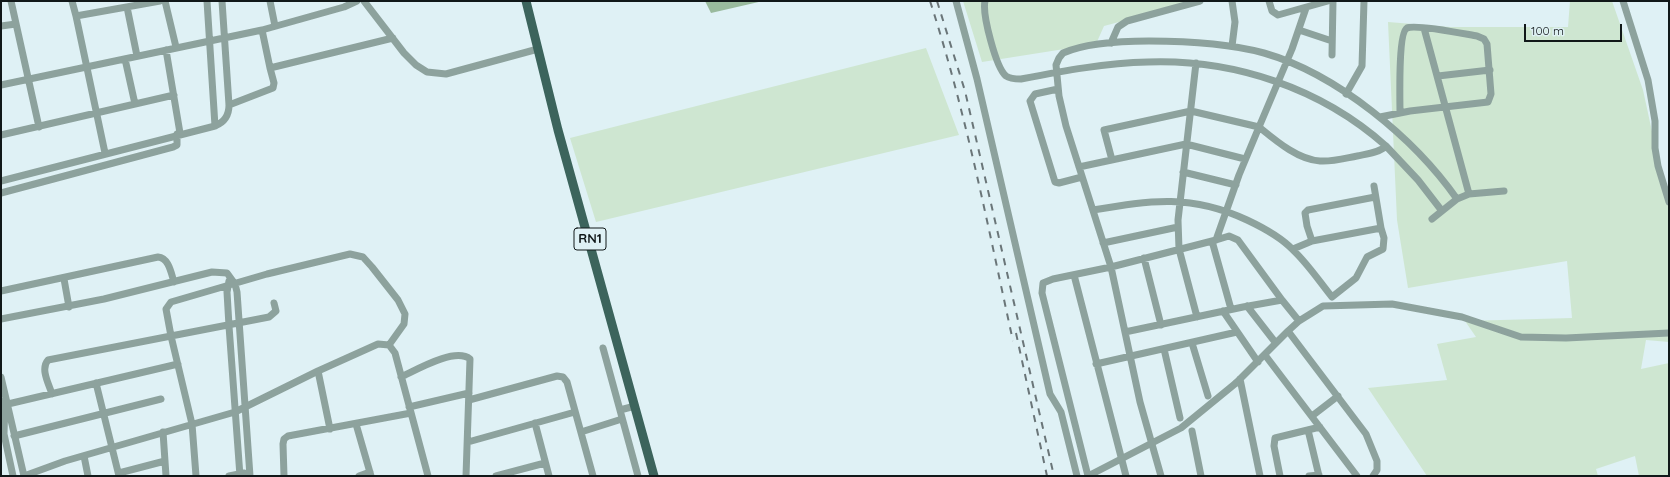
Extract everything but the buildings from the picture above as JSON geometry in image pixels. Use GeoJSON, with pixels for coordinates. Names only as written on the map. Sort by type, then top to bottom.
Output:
{"type":"FeatureCollection","features":[{"type":"Feature","properties":{"kind":"main road","name":"RN1"},"geometry":{"type":"LineString","coordinates":[[526,1],[558,130],[654,476]]}},
{"type":"Feature","properties":{"kind":"street"},"geometry":{"type":"LineString","coordinates":[[11,1],[39,127]]}},
{"type":"Feature","properties":{"kind":"street"},"geometry":{"type":"LineString","coordinates":[[72,1],[105,153]]}},
{"type":"Feature","properties":{"kind":"street"},"geometry":{"type":"LineString","coordinates":[[76,16],[160,1]]}},
{"type":"Feature","properties":{"kind":"street"},"geometry":{"type":"LineString","coordinates":[[165,1],[176,48]]}},
{"type":"Feature","properties":{"kind":"street"},"geometry":{"type":"LineString","coordinates":[[207,1],[215,126]]}},
{"type":"Feature","properties":{"kind":"street"},"geometry":{"type":"LineString","coordinates":[[1,181],[132,146],[215,126],[226,117],[229,105],[222,1]]}},
{"type":"Feature","properties":{"kind":"street"},"geometry":{"type":"LineString","coordinates":[[270,1],[275,26]]}},
{"type":"Feature","properties":{"kind":"street"},"geometry":{"type":"LineString","coordinates":[[1,85],[262,30],[344,7],[357,1]]}},
{"type":"Feature","properties":{"kind":"street"},"geometry":{"type":"LineString","coordinates":[[364,1],[416,65],[427,72],[434,74],[456,71],[538,49]]}},
{"type":"Feature","properties":{"kind":"street"},"geometry":{"type":"LineString","coordinates":[[956,1],[977,79],[1050,394],[1061,412],[1077,476]]}},
{"type":"Feature","properties":{"kind":"street"},"geometry":{"type":"LineString","coordinates":[[985,1],[984,12],[986,27],[1000,69],[1006,76],[1021,79],[1056,72],[1126,63],[1196,63],[1247,72],[1278,82],[1326,103],[1346,115],[1386,146],[1418,180],[1442,211]]}},
{"type":"Feature","properties":{"kind":"street"},"geometry":{"type":"LineString","coordinates":[[1111,43],[1118,27],[1127,21],[1200,1]]}},
{"type":"Feature","properties":{"kind":"street"},"geometry":{"type":"LineString","coordinates":[[1232,1],[1235,22],[1232,46]]}},
{"type":"Feature","properties":{"kind":"street"},"geometry":{"type":"LineString","coordinates":[[1269,1],[1272,11],[1276,15],[1328,1]]}},
{"type":"Feature","properties":{"kind":"street"},"geometry":{"type":"LineString","coordinates":[[1332,55],[1333,1]]}},
{"type":"Feature","properties":{"kind":"street"},"geometry":{"type":"LineString","coordinates":[[1346,94],[1362,66],[1364,1]]}},
{"type":"Feature","properties":{"kind":"street"},"geometry":{"type":"LineString","coordinates":[[1623,1],[1648,80],[1654,121],[1657,160],[1669,202]]}},
{"type":"Feature","properties":{"kind":"street"},"geometry":{"type":"LineString","coordinates":[[127,7],[137,56]]}},
{"type":"Feature","properties":{"kind":"street"},"geometry":{"type":"LineString","coordinates":[[1258,362],[1237,332],[1227,310],[1214,240],[1245,159],[1287,61],[1306,8]]}},
{"type":"Feature","properties":{"kind":"street"},"geometry":{"type":"LineString","coordinates":[[1,26],[16,24]]}},
{"type":"Feature","properties":{"kind":"street"},"geometry":{"type":"LineString","coordinates":[[1380,117],[1400,113],[1488,102],[1491,94],[1490,70],[1487,44],[1482,38],[1424,28],[1408,28],[1403,33],[1400,113]]}},
{"type":"Feature","properties":{"kind":"street"},"geometry":{"type":"LineString","coordinates":[[1424,28],[1469,194]]}},
{"type":"Feature","properties":{"kind":"street"},"geometry":{"type":"LineString","coordinates":[[229,105],[273,88],[274,83],[262,30]]}},
{"type":"Feature","properties":{"kind":"street"},"geometry":{"type":"LineString","coordinates":[[1299,30],[1332,41]]}},
{"type":"Feature","properties":{"kind":"street"},"geometry":{"type":"LineString","coordinates":[[270,68],[393,38]]}},
{"type":"Feature","properties":{"kind":"street"},"geometry":{"type":"LineString","coordinates":[[1161,476],[1140,402],[1111,267],[1066,126],[1056,72],[1057,62],[1062,53],[1111,43],[1159,41],[1232,46],[1287,61],[1310,72],[1380,117],[1428,161],[1457,199]]}},
{"type":"Feature","properties":{"kind":"street"},"geometry":{"type":"LineString","coordinates":[[1,193],[176,146],[179,134],[166,50]]}},
{"type":"Feature","properties":{"kind":"street"},"geometry":{"type":"LineString","coordinates":[[125,59],[135,104]]}},
{"type":"Feature","properties":{"kind":"street"},"geometry":{"type":"LineString","coordinates":[[1196,63],[1179,200],[1178,227],[1179,249],[1197,317]]}},
{"type":"Feature","properties":{"kind":"street"},"geometry":{"type":"LineString","coordinates":[[1438,76],[1490,70]]}},
{"type":"Feature","properties":{"kind":"street"},"geometry":{"type":"LineString","coordinates":[[1058,89],[1035,94],[1030,101],[1055,182],[1059,183],[1082,177]]}},
{"type":"Feature","properties":{"kind":"street"},"geometry":{"type":"LineString","coordinates":[[1,135],[174,95]]}},
{"type":"Feature","properties":{"kind":"street"},"geometry":{"type":"LineString","coordinates":[[1112,160],[1104,130],[1191,111],[1259,127],[1298,154],[1307,158],[1321,161],[1369,153],[1386,146]]}},
{"type":"Feature","properties":{"kind":"street"},"geometry":{"type":"LineString","coordinates":[[1079,167],[1186,144],[1245,159]]}},
{"type":"Feature","properties":{"kind":"street"},"geometry":{"type":"LineString","coordinates":[[132,146],[134,158]]}},
{"type":"Feature","properties":{"kind":"street"},"geometry":{"type":"LineString","coordinates":[[1183,172],[1236,185]]}},
{"type":"Feature","properties":{"kind":"street"},"geometry":{"type":"LineString","coordinates":[[1093,210],[1130,204],[1179,200],[1226,210],[1269,231],[1293,249],[1332,297],[1356,278],[1367,257],[1383,249],[1384,238],[1374,186]]}},
{"type":"Feature","properties":{"kind":"street"},"geometry":{"type":"LineString","coordinates":[[1432,219],[1457,199],[1469,194],[1504,190]]}},
{"type":"Feature","properties":{"kind":"street"},"geometry":{"type":"LineString","coordinates":[[1312,241],[1305,219],[1305,213],[1308,210],[1375,197]]}},
{"type":"Feature","properties":{"kind":"street"},"geometry":{"type":"LineString","coordinates":[[1104,243],[1178,227]]}},
{"type":"Feature","properties":{"kind":"street"},"geometry":{"type":"LineString","coordinates":[[1293,249],[1312,241],[1381,228]]}},
{"type":"Feature","properties":{"kind":"street"},"geometry":{"type":"LineString","coordinates":[[1300,321],[1282,300],[1238,240],[1229,236],[1111,267],[1047,280],[1044,283],[1042,290],[1088,476],[1182,428],[1238,381],[1265,355],[1275,342],[1300,321],[1323,306],[1392,304],[1462,317],[1521,337],[1566,338],[1669,333]]}},
{"type":"Feature","properties":{"kind":"street"},"geometry":{"type":"LineString","coordinates":[[196,476],[192,424],[166,312],[168,304],[174,300],[231,284],[350,254],[357,254],[363,257],[372,267],[403,309],[404,324],[389,345]]}},
{"type":"Feature","properties":{"kind":"street"},"geometry":{"type":"LineString","coordinates":[[1,291],[64,279],[158,257],[164,258],[167,261],[174,282]]}},
{"type":"Feature","properties":{"kind":"street"},"geometry":{"type":"LineString","coordinates":[[1144,258],[1161,325]]}},
{"type":"Feature","properties":{"kind":"street"},"geometry":{"type":"LineString","coordinates":[[1,319],[69,307],[212,272],[224,272],[230,277],[239,324],[250,474],[229,476]]}},
{"type":"Feature","properties":{"kind":"street"},"geometry":{"type":"LineString","coordinates":[[1074,275],[1126,476]]}},
{"type":"Feature","properties":{"kind":"street"},"geometry":{"type":"LineString","coordinates":[[64,279],[69,307]]}},
{"type":"Feature","properties":{"kind":"street"},"geometry":{"type":"LineString","coordinates":[[231,284],[228,326],[240,475]]}},
{"type":"Feature","properties":{"kind":"street"},"geometry":{"type":"LineString","coordinates":[[1125,332],[1282,300]]}},
{"type":"Feature","properties":{"kind":"street"},"geometry":{"type":"LineString","coordinates":[[52,394],[45,371],[45,364],[48,360],[239,324],[272,316],[276,311],[274,303]]}},
{"type":"Feature","properties":{"kind":"street"},"geometry":{"type":"LineString","coordinates":[[1247,306],[1275,342]]}},
{"type":"Feature","properties":{"kind":"street"},"geometry":{"type":"LineString","coordinates":[[1288,331],[1338,396],[1369,440],[1378,465],[1377,470],[1372,476]]}},
{"type":"Feature","properties":{"kind":"street"},"geometry":{"type":"LineString","coordinates":[[1096,364],[1237,332]]}},
{"type":"Feature","properties":{"kind":"street"},"geometry":{"type":"LineString","coordinates":[[1192,343],[1208,396]]}},
{"type":"Feature","properties":{"kind":"street"},"geometry":{"type":"LineString","coordinates":[[1,377],[24,476],[163,432],[235,412],[318,370],[378,344],[389,345],[395,352],[428,476]]}},
{"type":"Feature","properties":{"kind":"street"},"geometry":{"type":"LineString","coordinates":[[603,348],[638,476]]}},
{"type":"Feature","properties":{"kind":"street"},"geometry":{"type":"LineString","coordinates":[[1164,349],[1180,418]]}},
{"type":"Feature","properties":{"kind":"street"},"geometry":{"type":"LineString","coordinates":[[1265,355],[1357,476]]}},
{"type":"Feature","properties":{"kind":"street"},"geometry":{"type":"LineString","coordinates":[[401,377],[435,361],[463,356],[469,358],[466,476]]}},
{"type":"Feature","properties":{"kind":"street"},"geometry":{"type":"LineString","coordinates":[[8,404],[178,364]]}},
{"type":"Feature","properties":{"kind":"street"},"geometry":{"type":"LineString","coordinates":[[318,370],[330,429]]}},
{"type":"Feature","properties":{"kind":"street"},"geometry":{"type":"LineString","coordinates":[[284,476],[283,444],[285,437],[356,424],[410,410],[560,376],[567,382],[593,476]]}},
{"type":"Feature","properties":{"kind":"street"},"geometry":{"type":"LineString","coordinates":[[1238,381],[1260,476]]}},
{"type":"Feature","properties":{"kind":"street"},"geometry":{"type":"LineString","coordinates":[[96,383],[119,474],[165,461]]}},
{"type":"Feature","properties":{"kind":"street"},"geometry":{"type":"LineString","coordinates":[[6,396],[4,434],[13,476]]}},
{"type":"Feature","properties":{"kind":"street"},"geometry":{"type":"LineString","coordinates":[[1312,416],[1338,396]]}},
{"type":"Feature","properties":{"kind":"street"},"geometry":{"type":"LineString","coordinates":[[14,436],[161,399]]}},
{"type":"Feature","properties":{"kind":"street"},"geometry":{"type":"LineString","coordinates":[[620,410],[635,406]]}},
{"type":"Feature","properties":{"kind":"street"},"geometry":{"type":"LineString","coordinates":[[468,442],[575,412]]}},
{"type":"Feature","properties":{"kind":"street"},"geometry":{"type":"LineString","coordinates":[[581,432],[622,420]]}},
{"type":"Feature","properties":{"kind":"street"},"geometry":{"type":"LineString","coordinates":[[535,423],[549,476]]}},
{"type":"Feature","properties":{"kind":"street"},"geometry":{"type":"LineString","coordinates":[[356,424],[371,474],[359,476]]}},
{"type":"Feature","properties":{"kind":"street"},"geometry":{"type":"LineString","coordinates":[[1280,476],[1274,440],[1277,436],[1320,427]]}},
{"type":"Feature","properties":{"kind":"street"},"geometry":{"type":"LineString","coordinates":[[1192,430],[1201,476]]}},
{"type":"Feature","properties":{"kind":"street"},"geometry":{"type":"LineString","coordinates":[[1308,430],[1319,475],[1309,476]]}},
{"type":"Feature","properties":{"kind":"street"},"geometry":{"type":"LineString","coordinates":[[163,432],[166,476]]}},
{"type":"Feature","properties":{"kind":"street"},"geometry":{"type":"LineString","coordinates":[[84,456],[88,476]]}},
{"type":"Feature","properties":{"kind":"street"},"geometry":{"type":"LineString","coordinates":[[496,476],[545,462]]}},
{"type":"Feature","properties":{"kind":"green space"},"geometry":{"type":"Polygon","coordinates":[[[705,1],[763,1],[711,13],[705,1]]]}},
{"type":"Feature","properties":{"kind":"green space"},"geometry":{"type":"Polygon","coordinates":[[[963,1],[1198,1],[1104,26],[1096,44],[982,62],[963,1]]]}},
{"type":"Feature","properties":{"kind":"green space"},"geometry":{"type":"Polygon","coordinates":[[[1570,1],[1612,1],[1643,90],[1669,210],[1669,342],[1646,340],[1641,369],[1669,363],[1669,476],[1639,476],[1635,456],[1596,469],[1598,476],[1427,476],[1368,388],[1447,380],[1437,344],[1476,337],[1465,321],[1572,318],[1567,261],[1408,288],[1397,220],[1388,22],[1450,27],[1568,27],[1570,1]]]}},
{"type":"Feature","properties":{"kind":"green space"},"geometry":{"type":"Polygon","coordinates":[[[926,48],[959,135],[596,222],[570,138],[926,48]]]}},
{"type":"Feature","properties":{"kind":"railway"},"geometry":{"type":"LineString","coordinates":[[930,1],[955,85],[1013,341]]}},
{"type":"Feature","properties":{"kind":"railway"},"geometry":{"type":"LineString","coordinates":[[937,1],[965,91],[1054,476]]}},
{"type":"Feature","properties":{"kind":"railway"},"geometry":{"type":"LineString","coordinates":[[1016,333],[1047,476]]}}]}
